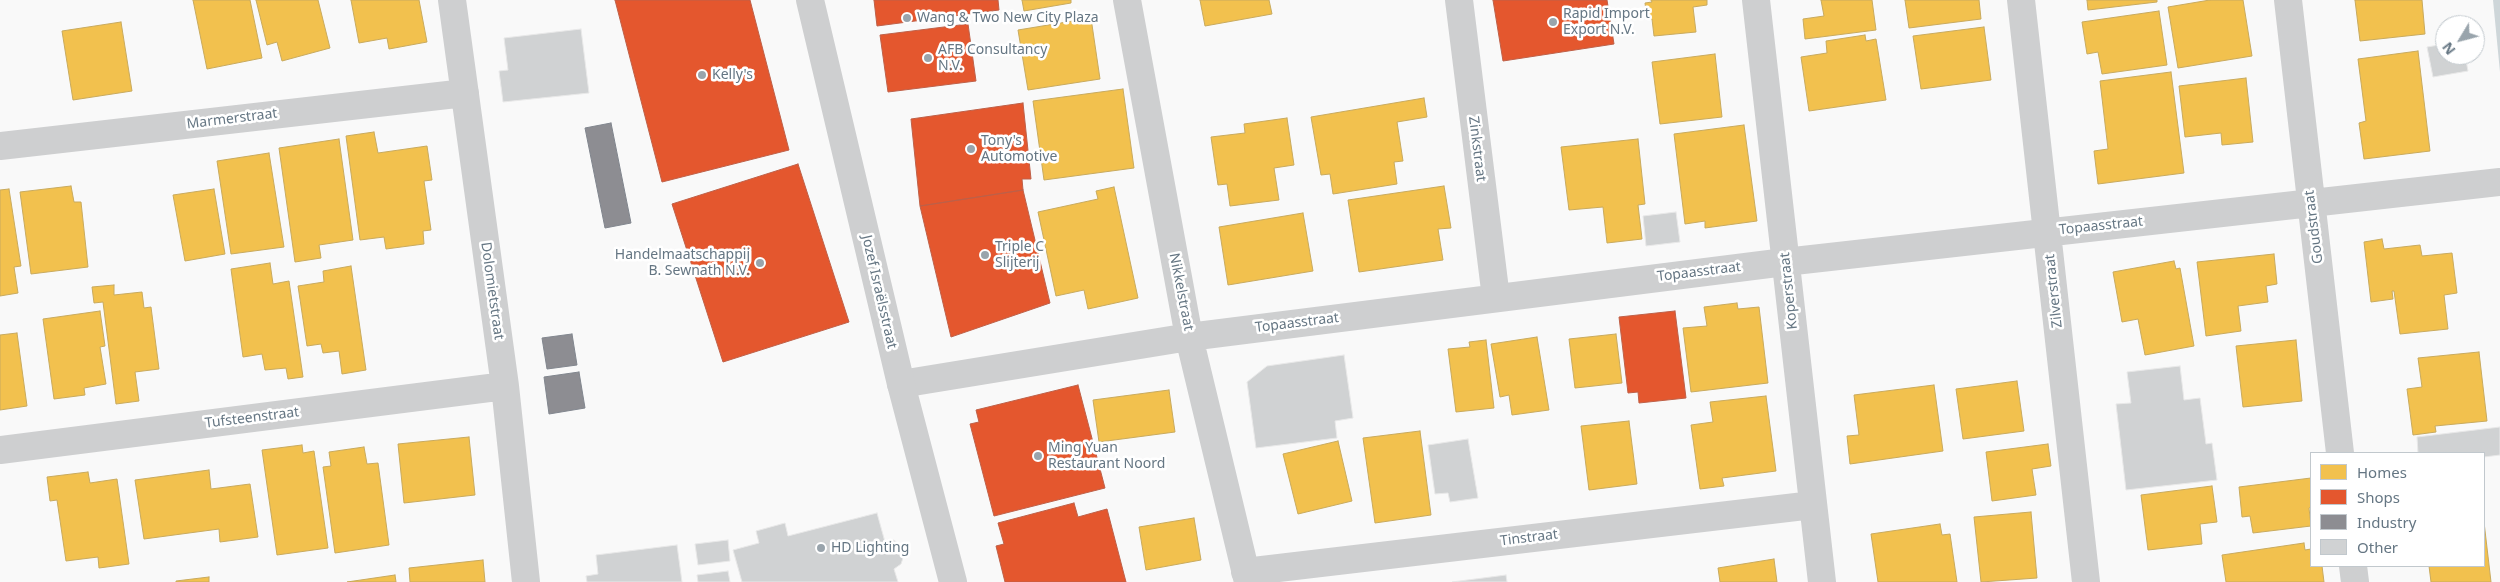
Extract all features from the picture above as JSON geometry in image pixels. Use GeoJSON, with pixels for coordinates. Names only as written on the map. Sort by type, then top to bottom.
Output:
{"type":"FeatureCollection","features":[{"type":"Feature","properties":{"kind":"street","name":"Dolomietstraat"},"geometry":{"type":"LineString","coordinates":[[452,0],[505,386],[526,582]]}},
{"type":"Feature","properties":{"kind":"street","name":"Jozef Israëlsstraat"},"geometry":{"type":"LineString","coordinates":[[810,0],[901,384],[953,582]]}},
{"type":"Feature","properties":{"kind":"street","name":"Nikkelstraat"},"geometry":{"type":"LineString","coordinates":[[1127,0],[1190,337],[1246,577]]}},
{"type":"Feature","properties":{"kind":"street","name":"Zinkstraat"},"geometry":{"type":"LineString","coordinates":[[1459,0],[1496,298]]}},
{"type":"Feature","properties":{"kind":"street","name":"Koperstraat"},"geometry":{"type":"LineString","coordinates":[[1756,0],[1822,582]]}},
{"type":"Feature","properties":{"kind":"street","name":"Zilverstraat"},"geometry":{"type":"LineString","coordinates":[[2021,0],[2086,582]]}},
{"type":"Feature","properties":{"kind":"street","name":"Goudstraat"},"geometry":{"type":"LineString","coordinates":[[2288,0],[2340,452]]}},
{"type":"Feature","properties":{"kind":"street","name":"Marmerstraat"},"geometry":{"type":"LineString","coordinates":[[0,146],[464,93]]}},
{"type":"Feature","properties":{"kind":"street","name":"Topaasstraat"},"geometry":{"type":"LineString","coordinates":[[901,384],[1190,337],[1496,298],[1785,262],[2500,182]]}},
{"type":"Feature","properties":{"kind":"street","name":"Tufsteenstraat"},"geometry":{"type":"LineString","coordinates":[[0,450],[505,386]]}},
{"type":"Feature","properties":{"kind":"street","name":"Tinstraat"},"geometry":{"type":"LineString","coordinates":[[1246,577],[1813,505]]}},
{"type":"Feature","properties":{"kind":"street"},"geometry":{"type":"LineString","coordinates":[[2353,567],[2355,582]]}},
{"type":"Feature","properties":{"kind":"shaded area"},"geometry":{"type":"Polygon","coordinates":[[[2493,0],[2500,0],[2500,72],[2493,0]]]}},
{"type":"Feature","properties":{"kind":"building: Homes"},"geometry":{"type":"Polygon","coordinates":[[[193,0],[250,0],[262,58],[207,69],[193,0]]]}},
{"type":"Feature","properties":{"kind":"building: Homes"},"geometry":{"type":"Polygon","coordinates":[[[256,0],[318,0],[330,48],[282,61],[277,42],[267,45],[256,0]]]}},
{"type":"Feature","properties":{"kind":"building: Homes"},"geometry":{"type":"Polygon","coordinates":[[[351,0],[419,0],[427,42],[389,49],[387,38],[359,43],[351,0]]]}},
{"type":"Feature","properties":{"kind":"building: Homes"},"geometry":{"type":"Polygon","coordinates":[[[1022,0],[1071,0],[1071,3],[1024,11],[1022,0]]]}},
{"type":"Feature","properties":{"kind":"building: Homes"},"geometry":{"type":"Polygon","coordinates":[[[1200,0],[1269,0],[1272,14],[1205,26],[1200,0]]]}},
{"type":"Feature","properties":{"kind":"building: Homes"},"geometry":{"type":"Polygon","coordinates":[[[1651,0],[1707,0],[1707,5],[1693,7],[1696,32],[1654,36],[1652,19],[1647,19],[1645,3],[1652,2],[1651,0]]]}},
{"type":"Feature","properties":{"kind":"building: Homes"},"geometry":{"type":"Polygon","coordinates":[[[1821,0],[1872,0],[1876,30],[1805,39],[1803,19],[1824,16],[1821,0]]]}},
{"type":"Feature","properties":{"kind":"building: Homes"},"geometry":{"type":"Polygon","coordinates":[[[1905,0],[1979,0],[1981,19],[1909,28],[1905,0]]]}},
{"type":"Feature","properties":{"kind":"building: Homes"},"geometry":{"type":"Polygon","coordinates":[[[2087,0],[2157,0],[2157,2],[2088,10],[2087,0]]]}},
{"type":"Feature","properties":{"kind":"building: Homes"},"geometry":{"type":"Polygon","coordinates":[[[2210,0],[2243,0],[2252,56],[2178,68],[2168,7],[2210,0]]]}},
{"type":"Feature","properties":{"kind":"building: Homes"},"geometry":{"type":"Polygon","coordinates":[[[2355,0],[2422,0],[2425,34],[2360,41],[2355,0]]]}},
{"type":"Feature","properties":{"kind":"building: Homes"},"geometry":{"type":"Polygon","coordinates":[[[2159,11],[2167,65],[2102,74],[2098,52],[2087,54],[2082,22],[2159,11]]]}},
{"type":"Feature","properties":{"kind":"building: Homes"},"geometry":{"type":"Polygon","coordinates":[[[1091,18],[1100,79],[1028,90],[1018,30],[1091,18]]]}},
{"type":"Feature","properties":{"kind":"building: Homes"},"geometry":{"type":"Polygon","coordinates":[[[121,22],[132,91],[73,100],[62,31],[121,22]]]}},
{"type":"Feature","properties":{"kind":"building: Homes"},"geometry":{"type":"Polygon","coordinates":[[[1984,27],[1991,80],[1921,89],[1913,36],[1984,27]]]}},
{"type":"Feature","properties":{"kind":"building: Homes"},"geometry":{"type":"Polygon","coordinates":[[[1865,35],[1866,41],[1876,39],[1886,100],[1809,111],[1801,57],[1827,53],[1826,41],[1865,35]]]}},
{"type":"Feature","properties":{"kind":"building: Homes"},"geometry":{"type":"Polygon","coordinates":[[[2418,51],[2430,151],[2364,159],[2359,123],[2366,121],[2358,59],[2418,51]]]}},
{"type":"Feature","properties":{"kind":"building: Homes"},"geometry":{"type":"Polygon","coordinates":[[[1715,54],[1722,117],[1660,124],[1652,62],[1715,54]]]}},
{"type":"Feature","properties":{"kind":"building: Homes"},"geometry":{"type":"Polygon","coordinates":[[[2171,72],[2184,173],[2098,184],[2094,151],[2108,149],[2100,81],[2171,72]]]}},
{"type":"Feature","properties":{"kind":"building: Homes"},"geometry":{"type":"Polygon","coordinates":[[[2246,78],[2253,142],[2222,145],[2221,133],[2185,137],[2179,86],[2246,78]]]}},
{"type":"Feature","properties":{"kind":"building: Homes"},"geometry":{"type":"Polygon","coordinates":[[[1123,89],[1134,168],[1044,180],[1033,101],[1123,89]]]}},
{"type":"Feature","properties":{"kind":"building: Homes"},"geometry":{"type":"Polygon","coordinates":[[[1424,98],[1427,117],[1397,122],[1403,161],[1394,162],[1397,184],[1333,194],[1330,174],[1321,175],[1311,117],[1424,98]]]}},
{"type":"Feature","properties":{"kind":"building: Homes"},"geometry":{"type":"Polygon","coordinates":[[[1287,118],[1294,165],[1274,168],[1279,200],[1230,206],[1227,184],[1218,185],[1211,137],[1245,133],[1244,124],[1287,118]]]}},
{"type":"Feature","properties":{"kind":"building: Homes"},"geometry":{"type":"Polygon","coordinates":[[[1744,125],[1757,221],[1705,228],[1705,221],[1685,224],[1674,134],[1744,125]]]}},
{"type":"Feature","properties":{"kind":"building: Homes"},"geometry":{"type":"Polygon","coordinates":[[[374,132],[378,153],[427,146],[432,180],[424,181],[431,230],[423,231],[424,244],[386,249],[384,237],[360,240],[346,136],[374,132]]]}},
{"type":"Feature","properties":{"kind":"building: Homes"},"geometry":{"type":"Polygon","coordinates":[[[339,139],[353,240],[319,245],[321,258],[295,262],[279,148],[339,139]]]}},
{"type":"Feature","properties":{"kind":"building: Homes"},"geometry":{"type":"Polygon","coordinates":[[[1638,139],[1645,204],[1638,205],[1642,239],[1607,243],[1603,207],[1569,210],[1561,147],[1638,139]]]}},
{"type":"Feature","properties":{"kind":"building: Homes"},"geometry":{"type":"Polygon","coordinates":[[[269,153],[284,247],[231,254],[217,161],[269,153]]]}},
{"type":"Feature","properties":{"kind":"building: Homes"},"geometry":{"type":"Polygon","coordinates":[[[71,186],[74,202],[81,202],[88,267],[31,274],[20,192],[71,186]]]}},
{"type":"Feature","properties":{"kind":"building: Homes"},"geometry":{"type":"Polygon","coordinates":[[[1444,186],[1451,228],[1438,229],[1443,260],[1359,272],[1348,200],[1444,186]]]}},
{"type":"Feature","properties":{"kind":"building: Homes"},"geometry":{"type":"Polygon","coordinates":[[[1114,187],[1138,298],[1088,309],[1084,290],[1056,296],[1038,212],[1098,199],[1096,191],[1114,187]]]}},
{"type":"Feature","properties":{"kind":"building: Homes"},"geometry":{"type":"Polygon","coordinates":[[[9,189],[21,266],[14,267],[18,293],[0,296],[0,190],[9,189]]]}},
{"type":"Feature","properties":{"kind":"building: Homes"},"geometry":{"type":"Polygon","coordinates":[[[214,189],[225,254],[185,261],[173,195],[214,189]]]}},
{"type":"Feature","properties":{"kind":"building: Homes"},"geometry":{"type":"Polygon","coordinates":[[[1303,213],[1313,271],[1228,285],[1219,227],[1303,213]]]}},
{"type":"Feature","properties":{"kind":"building: Homes"},"geometry":{"type":"Polygon","coordinates":[[[2382,239],[2384,249],[2420,245],[2422,256],[2452,253],[2457,293],[2444,295],[2448,329],[2400,334],[2394,291],[2392,291],[2393,299],[2371,302],[2364,242],[2382,239]]]}},
{"type":"Feature","properties":{"kind":"building: Homes"},"geometry":{"type":"Polygon","coordinates":[[[2274,254],[2277,284],[2266,286],[2268,302],[2238,306],[2241,331],[2206,336],[2197,262],[2274,254]]]}},
{"type":"Feature","properties":{"kind":"building: Homes"},"geometry":{"type":"Polygon","coordinates":[[[2174,261],[2176,269],[2180,268],[2194,346],[2145,355],[2138,319],[2122,322],[2113,272],[2174,261]]]}},
{"type":"Feature","properties":{"kind":"building: Homes"},"geometry":{"type":"Polygon","coordinates":[[[270,263],[273,284],[289,281],[303,377],[288,379],[286,368],[265,370],[262,354],[243,357],[231,269],[270,263]]]}},
{"type":"Feature","properties":{"kind":"building: Homes"},"geometry":{"type":"Polygon","coordinates":[[[351,266],[366,370],[342,374],[339,351],[323,353],[321,344],[307,346],[298,286],[324,282],[323,271],[351,266]]]}},
{"type":"Feature","properties":{"kind":"building: Homes"},"geometry":{"type":"Polygon","coordinates":[[[114,285],[114,295],[142,292],[144,308],[151,307],[159,369],[135,372],[139,401],[116,404],[103,302],[94,303],[92,287],[114,285]]]}},
{"type":"Feature","properties":{"kind":"building: Homes"},"geometry":{"type":"Polygon","coordinates":[[[1737,303],[1738,309],[1759,307],[1768,383],[1691,392],[1683,328],[1707,326],[1704,307],[1737,303]]]}},
{"type":"Feature","properties":{"kind":"building: Homes"},"geometry":{"type":"Polygon","coordinates":[[[100,311],[105,346],[100,347],[106,384],[84,388],[85,395],[54,399],[43,319],[100,311]]]}},
{"type":"Feature","properties":{"kind":"building: Homes"},"geometry":{"type":"Polygon","coordinates":[[[17,333],[27,406],[0,410],[0,335],[17,333]]]}},
{"type":"Feature","properties":{"kind":"building: Homes"},"geometry":{"type":"Polygon","coordinates":[[[1616,334],[1622,383],[1575,388],[1569,339],[1616,334]]]}},
{"type":"Feature","properties":{"kind":"building: Homes"},"geometry":{"type":"Polygon","coordinates":[[[1537,337],[1549,410],[1512,415],[1509,395],[1500,397],[1491,344],[1537,337]]]}},
{"type":"Feature","properties":{"kind":"building: Homes"},"geometry":{"type":"Polygon","coordinates":[[[1486,340],[1494,408],[1456,412],[1448,349],[1470,347],[1469,342],[1486,340]]]}},
{"type":"Feature","properties":{"kind":"building: Homes"},"geometry":{"type":"Polygon","coordinates":[[[2296,340],[2302,401],[2243,407],[2236,346],[2296,340]]]}},
{"type":"Feature","properties":{"kind":"building: Homes"},"geometry":{"type":"Polygon","coordinates":[[[2479,352],[2487,421],[2435,426],[2436,432],[2413,435],[2407,389],[2422,387],[2418,358],[2479,352]]]}},
{"type":"Feature","properties":{"kind":"building: Homes"},"geometry":{"type":"Polygon","coordinates":[[[2017,381],[2024,431],[1963,439],[1956,389],[2017,381]]]}},
{"type":"Feature","properties":{"kind":"building: Homes"},"geometry":{"type":"Polygon","coordinates":[[[1934,385],[1943,451],[1850,464],[1847,436],[1859,435],[1854,395],[1934,385]]]}},
{"type":"Feature","properties":{"kind":"building: Homes"},"geometry":{"type":"Polygon","coordinates":[[[1169,390],[1175,432],[1099,442],[1093,400],[1169,390]]]}},
{"type":"Feature","properties":{"kind":"building: Homes"},"geometry":{"type":"Polygon","coordinates":[[[1766,396],[1776,471],[1722,478],[1724,486],[1700,489],[1691,425],[1713,422],[1710,402],[1766,396]]]}},
{"type":"Feature","properties":{"kind":"building: Homes"},"geometry":{"type":"Polygon","coordinates":[[[1629,421],[1637,484],[1589,490],[1581,426],[1629,421]]]}},
{"type":"Feature","properties":{"kind":"building: Homes"},"geometry":{"type":"Polygon","coordinates":[[[1420,431],[1431,515],[1375,523],[1363,438],[1420,431]]]}},
{"type":"Feature","properties":{"kind":"building: Homes"},"geometry":{"type":"Polygon","coordinates":[[[469,437],[475,495],[404,503],[398,444],[469,437]]]}},
{"type":"Feature","properties":{"kind":"building: Homes"},"geometry":{"type":"Polygon","coordinates":[[[1338,441],[1352,501],[1298,514],[1283,454],[1338,441]]]}},
{"type":"Feature","properties":{"kind":"building: Homes"},"geometry":{"type":"Polygon","coordinates":[[[2048,444],[2051,466],[2032,469],[2036,495],[1992,501],[1986,452],[2048,444]]]}},
{"type":"Feature","properties":{"kind":"building: Homes"},"geometry":{"type":"Polygon","coordinates":[[[302,445],[303,453],[314,451],[328,548],[277,555],[262,450],[302,445]]]}},
{"type":"Feature","properties":{"kind":"building: Homes"},"geometry":{"type":"Polygon","coordinates":[[[364,447],[367,464],[378,463],[389,545],[335,553],[323,467],[331,466],[329,452],[364,447]]]}},
{"type":"Feature","properties":{"kind":"building: Homes"},"geometry":{"type":"Polygon","coordinates":[[[209,470],[211,489],[250,484],[258,537],[220,542],[219,529],[144,539],[135,480],[209,470]]]}},
{"type":"Feature","properties":{"kind":"building: Homes"},"geometry":{"type":"Polygon","coordinates":[[[88,472],[90,483],[117,479],[129,564],[99,568],[98,557],[66,561],[57,500],[50,501],[47,477],[88,472]]]}},
{"type":"Feature","properties":{"kind":"building: Homes"},"geometry":{"type":"Polygon","coordinates":[[[2310,478],[2310,526],[2253,533],[2250,516],[2242,517],[2239,487],[2310,478]]]}},
{"type":"Feature","properties":{"kind":"building: Homes"},"geometry":{"type":"Polygon","coordinates":[[[2212,486],[2217,522],[2200,524],[2202,544],[2148,550],[2141,495],[2212,486]]]}},
{"type":"Feature","properties":{"kind":"building: Homes"},"geometry":{"type":"Polygon","coordinates":[[[2031,512],[2037,578],[1981,582],[1974,517],[2031,512]]]}},
{"type":"Feature","properties":{"kind":"building: Homes"},"geometry":{"type":"Polygon","coordinates":[[[1194,518],[1201,560],[1146,570],[1139,527],[1194,518]]]}},
{"type":"Feature","properties":{"kind":"building: Homes"},"geometry":{"type":"Polygon","coordinates":[[[1940,524],[1942,535],[1950,534],[1957,582],[1878,582],[1871,534],[1940,524]]]}},
{"type":"Feature","properties":{"kind":"building: Homes"},"geometry":{"type":"Polygon","coordinates":[[[2485,531],[2491,582],[2431,582],[2429,567],[2485,567],[2485,531]]]}},
{"type":"Feature","properties":{"kind":"building: Homes"},"geometry":{"type":"Polygon","coordinates":[[[2304,543],[2305,550],[2310,549],[2310,567],[2322,567],[2324,582],[2226,582],[2222,555],[2304,543]]]}},
{"type":"Feature","properties":{"kind":"building: Homes"},"geometry":{"type":"Polygon","coordinates":[[[1774,559],[1777,582],[1720,582],[1718,568],[1774,559]]]}},
{"type":"Feature","properties":{"kind":"building: Homes"},"geometry":{"type":"Polygon","coordinates":[[[483,560],[485,582],[410,582],[409,568],[483,560]]]}},
{"type":"Feature","properties":{"kind":"building: Homes"},"geometry":{"type":"Polygon","coordinates":[[[395,575],[396,582],[347,582],[395,575]]]}},
{"type":"Feature","properties":{"kind":"building: Homes"},"geometry":{"type":"Polygon","coordinates":[[[209,577],[209,582],[176,582],[176,581],[209,577]]]}},
{"type":"Feature","properties":{"kind":"building: Shops","name":"Kelly's"},"geometry":{"type":"Polygon","coordinates":[[[615,0],[750,0],[789,150],[662,182],[615,0]]]}},
{"type":"Feature","properties":{"kind":"building: Shops","name":"Wang & Two New City Plaza"},"geometry":{"type":"Polygon","coordinates":[[[874,0],[998,0],[999,10],[877,26],[874,0]]]}},
{"type":"Feature","properties":{"kind":"building: Shops","name":"Rapid Import Export N.V."},"geometry":{"type":"Polygon","coordinates":[[[1493,0],[1607,0],[1614,44],[1503,61],[1493,0]]]}},
{"type":"Feature","properties":{"kind":"building: Shops","name":"AFB Consultancy N.V."},"geometry":{"type":"Polygon","coordinates":[[[968,24],[976,81],[888,92],[880,35],[968,24]]]}},
{"type":"Feature","properties":{"kind":"building: Shops","name":"Tony's Automotive"},"geometry":{"type":"Polygon","coordinates":[[[1023,103],[1031,179],[1022,179],[1023,190],[920,206],[911,119],[1023,103]]]}},
{"type":"Feature","properties":{"kind":"building: Shops","name":"Handelmaatschappij B. Sewnath N.V."},"geometry":{"type":"Polygon","coordinates":[[[798,164],[849,322],[723,362],[672,204],[798,164]]]}},
{"type":"Feature","properties":{"kind":"building: Shops","name":"Triple C Slijterij"},"geometry":{"type":"Polygon","coordinates":[[[1023,190],[1050,303],[951,337],[920,206],[1023,190]]]}},
{"type":"Feature","properties":{"kind":"building: Shops"},"geometry":{"type":"Polygon","coordinates":[[[1675,311],[1686,398],[1639,403],[1638,392],[1628,393],[1619,317],[1675,311]]]}},
{"type":"Feature","properties":{"kind":"building: Shops","name":"Ming Yuan Restaurant Noord"},"geometry":{"type":"Polygon","coordinates":[[[1078,385],[1105,488],[994,516],[970,424],[979,422],[976,410],[1078,385]]]}},
{"type":"Feature","properties":{"kind":"building: Shops"},"geometry":{"type":"Polygon","coordinates":[[[1074,503],[1078,517],[1107,509],[1126,582],[1005,582],[996,546],[1004,544],[998,523],[1074,503]]]}},
{"type":"Feature","properties":{"kind":"building: Industry"},"geometry":{"type":"Polygon","coordinates":[[[611,123],[631,223],[605,228],[585,128],[611,123]]]}},
{"type":"Feature","properties":{"kind":"building: Industry"},"geometry":{"type":"Polygon","coordinates":[[[572,334],[577,365],[547,369],[542,338],[572,334]]]}},
{"type":"Feature","properties":{"kind":"building: Industry"},"geometry":{"type":"Polygon","coordinates":[[[579,372],[585,408],[549,414],[544,377],[579,372]]]}},
{"type":"Feature","properties":{"kind":"building: Other"},"geometry":{"type":"Polygon","coordinates":[[[581,29],[589,93],[503,102],[499,71],[508,70],[504,38],[581,29]]]}},
{"type":"Feature","properties":{"kind":"building: Other"},"geometry":{"type":"Polygon","coordinates":[[[2435,46],[2435,65],[2467,65],[2468,71],[2433,77],[2427,47],[2435,46]]]}},
{"type":"Feature","properties":{"kind":"building: Other"},"geometry":{"type":"Polygon","coordinates":[[[1676,212],[1680,242],[1646,246],[1643,216],[1676,212]]]}},
{"type":"Feature","properties":{"kind":"building: Other"},"geometry":{"type":"Polygon","coordinates":[[[1344,355],[1353,418],[1335,421],[1337,438],[1256,448],[1247,382],[1267,366],[1344,355]]]}},
{"type":"Feature","properties":{"kind":"building: Other"},"geometry":{"type":"Polygon","coordinates":[[[2180,366],[2184,400],[2200,398],[2206,444],[2212,443],[2217,480],[2126,490],[2116,404],[2131,403],[2127,372],[2180,366]]]}},
{"type":"Feature","properties":{"kind":"building: Other"},"geometry":{"type":"Polygon","coordinates":[[[2500,427],[2500,455],[2485,457],[2485,452],[2418,452],[2417,437],[2500,427]]]}},
{"type":"Feature","properties":{"kind":"building: Other"},"geometry":{"type":"Polygon","coordinates":[[[1468,439],[1478,498],[1450,502],[1448,493],[1435,494],[1428,445],[1468,439]]]}},
{"type":"Feature","properties":{"kind":"building: Other","name":"HD Lighting"},"geometry":{"type":"Polygon","coordinates":[[[877,513],[885,542],[894,540],[901,546],[904,555],[901,564],[894,569],[898,582],[742,582],[733,550],[759,543],[756,531],[785,523],[788,536],[877,513]]]}},
{"type":"Feature","properties":{"kind":"building: Other"},"geometry":{"type":"Polygon","coordinates":[[[728,540],[730,561],[698,565],[695,544],[728,540]]]}},
{"type":"Feature","properties":{"kind":"building: Other"},"geometry":{"type":"Polygon","coordinates":[[[677,545],[682,582],[587,582],[586,576],[598,574],[596,555],[677,545]]]}},
{"type":"Feature","properties":{"kind":"building: Other"},"geometry":{"type":"Polygon","coordinates":[[[728,571],[730,582],[698,582],[697,575],[728,571]]]}},
{"type":"Feature","properties":{"kind":"building: Other"},"geometry":{"type":"Polygon","coordinates":[[[1506,575],[1507,582],[1452,582],[1506,575]]]}},
{"type":"Feature","properties":{"kind":"place","name":"Wang & Two New City Plaza"},"geometry":{"type":"Point","coordinates":[907,18]}},
{"type":"Feature","properties":{"kind":"place","name":"Rapid Import Export N.V."},"geometry":{"type":"Point","coordinates":[1553,22]}},
{"type":"Feature","properties":{"kind":"place","name":"AFB Consultancy N.V."},"geometry":{"type":"Point","coordinates":[928,58]}},
{"type":"Feature","properties":{"kind":"place","name":"Kelly's"},"geometry":{"type":"Point","coordinates":[702,75]}},
{"type":"Feature","properties":{"kind":"place","name":"Tony's Automotive"},"geometry":{"type":"Point","coordinates":[971,149]}},
{"type":"Feature","properties":{"kind":"place","name":"Triple C Slijterij"},"geometry":{"type":"Point","coordinates":[985,255]}},
{"type":"Feature","properties":{"kind":"place","name":"Handelmaatschappij B. Sewnath N.V."},"geometry":{"type":"Point","coordinates":[760,263]}},
{"type":"Feature","properties":{"kind":"place","name":"Ming Yuan Restaurant Noord"},"geometry":{"type":"Point","coordinates":[1038,456]}},
{"type":"Feature","properties":{"kind":"place","name":"HD Lighting"},"geometry":{"type":"Point","coordinates":[821,548]}}]}
